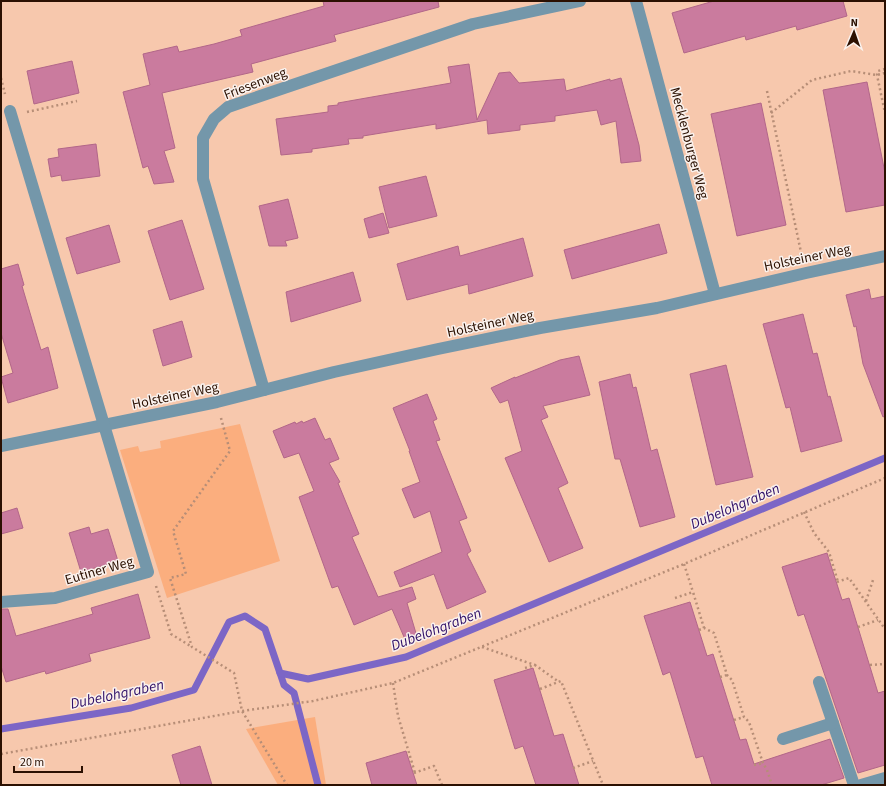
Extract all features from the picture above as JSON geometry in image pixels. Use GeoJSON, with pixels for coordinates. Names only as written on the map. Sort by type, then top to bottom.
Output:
{"type":"FeatureCollection","features":[{"type":"Feature","properties":{"kind":"street","name":"Friesenweg"},"geometry":{"type":"LineString","coordinates":[[264,390],[203,179],[203,138],[214,119],[228,107],[473,24],[580,1]]}},
{"type":"Feature","properties":{"kind":"street","name":"Mecklenburger Weg"},"geometry":{"type":"LineString","coordinates":[[636,1],[715,294]]}},
{"type":"Feature","properties":{"kind":"street"},"geometry":{"type":"LineString","coordinates":[[11,113],[103,425]]}},
{"type":"Feature","properties":{"kind":"street","name":"Holsteiner Weg"},"geometry":{"type":"LineString","coordinates":[[1,446],[217,402],[334,372],[430,351],[540,328],[657,308],[806,272],[885,256]]}},
{"type":"Feature","properties":{"kind":"street","name":"Eutiner Weg"},"geometry":{"type":"LineString","coordinates":[[1,602],[55,598],[148,572],[103,425]]}},
{"type":"Feature","properties":{"kind":"street"},"geometry":{"type":"LineString","coordinates":[[819,682],[854,785]]}},
{"type":"Feature","properties":{"kind":"street"},"geometry":{"type":"LineString","coordinates":[[783,739],[833,722]]}},
{"type":"Feature","properties":{"kind":"street"},"geometry":{"type":"LineString","coordinates":[[861,785],[885,778]]}},
{"type":"Feature","properties":{"kind":"path"},"geometry":{"type":"LineString","coordinates":[[885,69],[878,71],[877,75],[885,114]]}},
{"type":"Feature","properties":{"kind":"path"},"geometry":{"type":"LineString","coordinates":[[771,113],[812,80],[851,71],[877,75],[885,73]]}},
{"type":"Feature","properties":{"kind":"path"},"geometry":{"type":"LineString","coordinates":[[767,91],[806,272]]}},
{"type":"Feature","properties":{"kind":"path"},"geometry":{"type":"LineString","coordinates":[[11,113],[77,101]]}},
{"type":"Feature","properties":{"kind":"path"},"geometry":{"type":"LineString","coordinates":[[167,580],[186,574],[173,530],[230,451],[217,402]]}},
{"type":"Feature","properties":{"kind":"path"},"geometry":{"type":"LineString","coordinates":[[1,754],[242,711],[293,704],[393,683],[684,564],[885,478]]}},
{"type":"Feature","properties":{"kind":"path"},"geometry":{"type":"LineString","coordinates":[[804,512],[814,534],[829,552],[837,582],[849,578],[885,629]]}},
{"type":"Feature","properties":{"kind":"path"},"geometry":{"type":"LineString","coordinates":[[684,564],[704,628],[714,633],[727,675],[732,680],[744,717],[749,722],[772,785]]}},
{"type":"Feature","properties":{"kind":"path"},"geometry":{"type":"LineString","coordinates":[[148,572],[155,583],[171,634],[234,673],[242,711],[287,785]]}},
{"type":"Feature","properties":{"kind":"path"},"geometry":{"type":"LineString","coordinates":[[170,578],[192,647]]}},
{"type":"Feature","properties":{"kind":"path"},"geometry":{"type":"LineString","coordinates":[[865,601],[873,580]]}},
{"type":"Feature","properties":{"kind":"path"},"geometry":{"type":"LineString","coordinates":[[675,598],[693,592]]}},
{"type":"Feature","properties":{"kind":"path"},"geometry":{"type":"LineString","coordinates":[[858,627],[878,620]]}},
{"type":"Feature","properties":{"kind":"path"},"geometry":{"type":"LineString","coordinates":[[699,630],[704,628]]}},
{"type":"Feature","properties":{"kind":"path"},"geometry":{"type":"LineString","coordinates":[[481,647],[535,665],[559,682],[561,681],[603,785]]}},
{"type":"Feature","properties":{"kind":"path"},"geometry":{"type":"LineString","coordinates":[[870,665],[885,664]]}},
{"type":"Feature","properties":{"kind":"path"},"geometry":{"type":"LineString","coordinates":[[525,668],[535,665]]}},
{"type":"Feature","properties":{"kind":"path"},"geometry":{"type":"LineString","coordinates":[[720,677],[727,675]]}},
{"type":"Feature","properties":{"kind":"path"},"geometry":{"type":"LineString","coordinates":[[540,690],[559,682]]}},
{"type":"Feature","properties":{"kind":"path"},"geometry":{"type":"LineString","coordinates":[[393,683],[398,716],[414,773],[434,766],[442,785]]}},
{"type":"Feature","properties":{"kind":"path"},"geometry":{"type":"LineString","coordinates":[[734,720],[744,717]]}},
{"type":"Feature","properties":{"kind":"path"},"geometry":{"type":"LineString","coordinates":[[573,768],[593,761]]}},
{"type":"Feature","properties":{"kind":"path"},"geometry":{"type":"LineString","coordinates":[[754,766],[763,763]]}},
{"type":"Feature","properties":{"kind":"shaded area"},"geometry":{"type":"Polygon","coordinates":[[[240,424],[280,561],[167,598],[120,450],[138,446],[140,452],[161,448],[160,441],[240,424]]]}},
{"type":"Feature","properties":{"kind":"shaded area"},"geometry":{"type":"Polygon","coordinates":[[[315,717],[326,785],[278,785],[246,729],[315,717]]]}},
{"type":"Feature","properties":{"kind":"building"},"geometry":{"type":"Polygon","coordinates":[[[323,1],[438,1],[439,7],[334,35],[336,41],[251,64],[253,72],[162,93],[175,148],[164,151],[174,182],[154,184],[148,166],[143,168],[123,92],[150,85],[143,54],[177,46],[179,52],[242,36],[240,30],[324,6],[323,1]]]}},
{"type":"Feature","properties":{"kind":"building"},"geometry":{"type":"Polygon","coordinates":[[[714,1],[843,1],[847,16],[797,30],[796,26],[746,40],[745,36],[684,53],[672,13],[714,1]]]}},
{"type":"Feature","properties":{"kind":"building"},"geometry":{"type":"Polygon","coordinates":[[[72,61],[79,93],[34,104],[27,71],[72,61]]]}},
{"type":"Feature","properties":{"kind":"building"},"geometry":{"type":"Polygon","coordinates":[[[469,64],[477,120],[499,73],[510,72],[519,83],[564,79],[566,91],[610,79],[610,81],[621,78],[639,145],[641,161],[621,163],[616,121],[601,125],[597,110],[555,116],[555,121],[520,125],[520,130],[488,134],[487,120],[436,129],[436,124],[363,136],[363,138],[348,139],[349,144],[312,149],[312,152],[281,155],[276,119],[328,112],[328,106],[338,105],[338,103],[451,83],[448,67],[469,64]]]}},
{"type":"Feature","properties":{"kind":"building"},"geometry":{"type":"Polygon","coordinates":[[[867,82],[885,173],[885,205],[846,212],[823,90],[867,82]]]}},
{"type":"Feature","properties":{"kind":"building"},"geometry":{"type":"Polygon","coordinates":[[[761,103],[786,225],[737,236],[711,114],[761,103]]]}},
{"type":"Feature","properties":{"kind":"building"},"geometry":{"type":"Polygon","coordinates":[[[96,144],[100,176],[62,181],[61,175],[51,177],[48,159],[59,157],[58,149],[96,144]]]}},
{"type":"Feature","properties":{"kind":"building"},"geometry":{"type":"Polygon","coordinates":[[[426,176],[437,216],[389,228],[379,187],[426,176]]]}},
{"type":"Feature","properties":{"kind":"building"},"geometry":{"type":"Polygon","coordinates":[[[288,199],[298,238],[285,241],[287,246],[269,246],[259,206],[288,199]]]}},
{"type":"Feature","properties":{"kind":"building"},"geometry":{"type":"Polygon","coordinates":[[[383,213],[389,233],[369,238],[364,219],[383,213]]]}},
{"type":"Feature","properties":{"kind":"building"},"geometry":{"type":"Polygon","coordinates":[[[182,220],[204,289],[170,300],[148,231],[182,220]]]}},
{"type":"Feature","properties":{"kind":"building"},"geometry":{"type":"Polygon","coordinates":[[[659,224],[667,253],[572,279],[564,250],[659,224]]]}},
{"type":"Feature","properties":{"kind":"building"},"geometry":{"type":"Polygon","coordinates":[[[109,225],[120,262],[77,274],[66,238],[109,225]]]}},
{"type":"Feature","properties":{"kind":"building"},"geometry":{"type":"Polygon","coordinates":[[[523,238],[533,276],[469,294],[468,284],[407,300],[397,264],[458,246],[460,256],[523,238]]]}},
{"type":"Feature","properties":{"kind":"building"},"geometry":{"type":"Polygon","coordinates":[[[18,264],[24,285],[22,286],[41,350],[48,347],[58,388],[8,403],[1,377],[13,373],[1,333],[1,269],[18,264]]]}},
{"type":"Feature","properties":{"kind":"building"},"geometry":{"type":"Polygon","coordinates":[[[353,272],[361,301],[291,322],[286,292],[353,272]]]}},
{"type":"Feature","properties":{"kind":"building"},"geometry":{"type":"Polygon","coordinates":[[[869,289],[871,299],[885,296],[885,416],[883,417],[863,364],[856,326],[854,327],[846,295],[869,289]]]}},
{"type":"Feature","properties":{"kind":"building"},"geometry":{"type":"Polygon","coordinates":[[[803,314],[813,354],[817,353],[828,397],[830,396],[842,441],[801,452],[790,407],[786,408],[763,324],[803,314]]]}},
{"type":"Feature","properties":{"kind":"building"},"geometry":{"type":"Polygon","coordinates":[[[182,321],[192,357],[163,366],[153,330],[182,321]]]}},
{"type":"Feature","properties":{"kind":"building"},"geometry":{"type":"Polygon","coordinates":[[[579,356],[590,395],[543,406],[548,417],[541,420],[568,483],[558,488],[583,548],[549,562],[505,458],[522,451],[508,400],[500,403],[491,388],[560,360],[579,356]]]}},
{"type":"Feature","properties":{"kind":"building"},"geometry":{"type":"Polygon","coordinates":[[[726,365],[753,477],[716,485],[690,374],[726,365]]]}},
{"type":"Feature","properties":{"kind":"building"},"geometry":{"type":"Polygon","coordinates":[[[630,374],[633,388],[636,387],[651,451],[657,449],[675,517],[640,527],[620,459],[615,459],[599,382],[630,374]]]}},
{"type":"Feature","properties":{"kind":"building"},"geometry":{"type":"Polygon","coordinates":[[[427,394],[437,419],[433,421],[440,440],[436,441],[467,518],[459,521],[471,551],[467,554],[486,592],[447,609],[434,574],[400,587],[394,572],[442,552],[430,511],[414,518],[402,489],[420,482],[410,451],[393,408],[427,394]]]}},
{"type":"Feature","properties":{"kind":"building"},"geometry":{"type":"Polygon","coordinates":[[[315,418],[325,440],[330,438],[339,459],[329,463],[340,482],[338,483],[359,534],[352,537],[378,597],[412,587],[416,599],[407,603],[418,640],[407,644],[392,609],[354,625],[338,586],[332,588],[299,497],[314,491],[299,453],[284,458],[273,431],[295,422],[296,424],[302,421],[303,423],[315,418]]]}},
{"type":"Feature","properties":{"kind":"building"},"geometry":{"type":"Polygon","coordinates":[[[17,508],[23,528],[1,534],[1,513],[17,508]]]}},
{"type":"Feature","properties":{"kind":"building"},"geometry":{"type":"Polygon","coordinates":[[[89,527],[91,534],[108,529],[118,561],[81,572],[69,533],[89,527]]]}},
{"type":"Feature","properties":{"kind":"building"},"geometry":{"type":"Polygon","coordinates":[[[827,553],[842,600],[849,598],[878,693],[885,691],[885,765],[858,773],[804,614],[798,616],[782,567],[827,553]]]}},
{"type":"Feature","properties":{"kind":"building"},"geometry":{"type":"Polygon","coordinates":[[[138,594],[150,638],[89,654],[91,661],[46,674],[45,671],[6,682],[1,666],[1,609],[8,609],[16,636],[93,614],[91,608],[138,594]]]}},
{"type":"Feature","properties":{"kind":"building"},"geometry":{"type":"Polygon","coordinates":[[[690,602],[707,656],[713,654],[740,740],[746,739],[754,764],[830,739],[844,778],[821,785],[712,785],[703,756],[696,758],[670,672],[663,675],[644,616],[690,602]]]}},
{"type":"Feature","properties":{"kind":"building"},"geometry":{"type":"Polygon","coordinates":[[[533,668],[554,736],[563,734],[579,785],[536,785],[523,746],[515,749],[494,680],[533,668]]]}},
{"type":"Feature","properties":{"kind":"building"},"geometry":{"type":"Polygon","coordinates":[[[200,746],[212,785],[181,785],[172,755],[200,746]]]}},
{"type":"Feature","properties":{"kind":"building"},"geometry":{"type":"Polygon","coordinates":[[[406,751],[417,785],[372,785],[366,763],[406,751]]]}},
{"type":"Feature","properties":{"kind":"waterway","name":"Dubelohgraben"},"geometry":{"type":"LineString","coordinates":[[1,729],[131,708],[194,690],[229,622],[245,616],[265,629],[280,673],[308,679],[406,657],[885,458]]}},
{"type":"Feature","properties":{"kind":"waterway"},"geometry":{"type":"LineString","coordinates":[[280,673],[284,685],[294,693],[318,785]]}}]}
